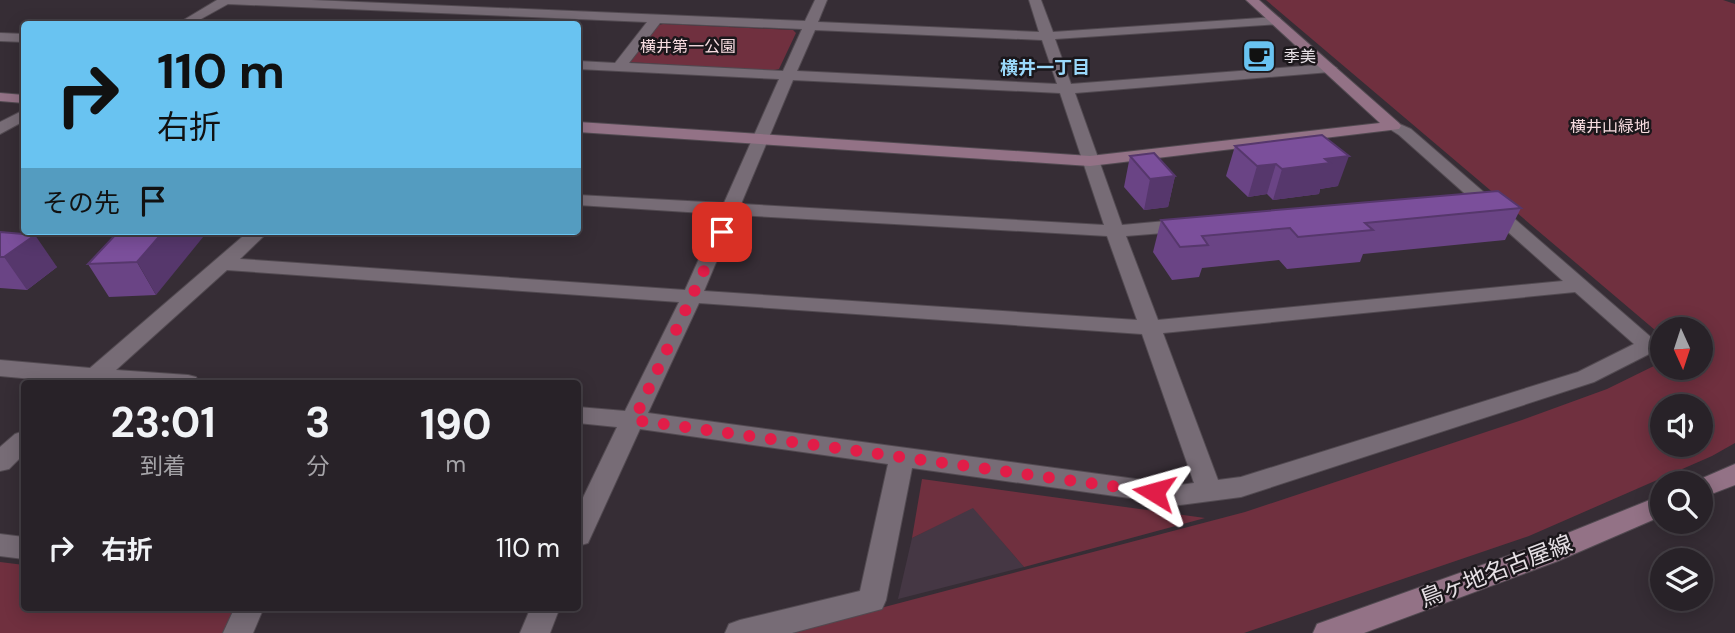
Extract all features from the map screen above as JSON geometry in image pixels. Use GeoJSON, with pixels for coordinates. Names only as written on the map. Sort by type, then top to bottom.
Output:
{"type":"FeatureCollection","features":[{"type":"Feature","properties":{"kind":"street"},"geometry":{"type":"LineString","coordinates":[[188,21],[226,0],[1048,36],[1275,21]]}},
{"type":"Feature","properties":{"kind":"street"},"geometry":{"type":"LineString","coordinates":[[493,21],[516,0]]}},
{"type":"Feature","properties":{"kind":"street"},"geometry":{"type":"LineString","coordinates":[[581,528],[732,209],[821,0]]}},
{"type":"Feature","properties":{"kind":"street"},"geometry":{"type":"LineString","coordinates":[[1035,0],[1149,328],[1210,493]]}},
{"type":"Feature","properties":{"kind":"street"},"geometry":{"type":"LineString","coordinates":[[581,415],[634,420],[1180,495],[1241,488],[1586,377],[1649,345],[1405,132],[1393,126],[1252,0]]}},
{"type":"Feature","properties":{"kind":"street"},"geometry":{"type":"LineString","coordinates":[[619,67],[656,19]]}},
{"type":"Feature","properties":{"kind":"street"},"geometry":{"type":"LineString","coordinates":[[0,37],[21,38]]}},
{"type":"Feature","properties":{"kind":"street"},"geometry":{"type":"LineString","coordinates":[[581,65],[1065,89],[1330,68]]}},
{"type":"Feature","properties":{"kind":"street"},"geometry":{"type":"LineString","coordinates":[[0,97],[21,99]]}},
{"type":"Feature","properties":{"kind":"street"},"geometry":{"type":"LineString","coordinates":[[0,129],[21,117]]}},
{"type":"Feature","properties":{"kind":"street"},"geometry":{"type":"LineString","coordinates":[[581,127],[1090,160],[1393,126]]}},
{"type":"Feature","properties":{"kind":"street"},"geometry":{"type":"LineString","coordinates":[[581,200],[1115,231],[1210,223]]}},
{"type":"Feature","properties":{"kind":"street"},"geometry":{"type":"LineString","coordinates":[[1456,202],[1483,200]]}},
{"type":"Feature","properties":{"kind":"street"},"geometry":{"type":"LineString","coordinates":[[91,379],[256,235]]}},
{"type":"Feature","properties":{"kind":"street"},"geometry":{"type":"LineString","coordinates":[[224,264],[1149,328],[1581,285]]}},
{"type":"Feature","properties":{"kind":"street"},"geometry":{"type":"LineString","coordinates":[[0,368],[115,380]]}},
{"type":"Feature","properties":{"kind":"street"},"geometry":{"type":"LineString","coordinates":[[0,462],[21,443]]}},
{"type":"Feature","properties":{"kind":"street"},"geometry":{"type":"LineString","coordinates":[[740,633],[872,600],[902,456]]}},
{"type":"Feature","properties":{"kind":"street"},"geometry":{"type":"LineString","coordinates":[[1713,483],[1735,474]]}},
{"type":"Feature","properties":{"kind":"street","name":"鳥ヶ地名古屋線"},"geometry":{"type":"LineString","coordinates":[[1328,633],[1548,553],[1650,510]]}},
{"type":"Feature","properties":{"kind":"street"},"geometry":{"type":"LineString","coordinates":[[0,545],[21,548]]}},
{"type":"Feature","properties":{"kind":"street"},"geometry":{"type":"LineString","coordinates":[[238,633],[248,611]]}},
{"type":"Feature","properties":{"kind":"street"},"geometry":{"type":"LineString","coordinates":[[535,633],[544,611]]}},
{"type":"Feature","properties":{"kind":"shaded area"},"geometry":{"type":"Polygon","coordinates":[[[973,507],[1024,567],[898,599],[912,538],[973,507]]]}},
{"type":"Feature","properties":{"kind":"green space","name":"横井山緑地"},"geometry":{"type":"Polygon","coordinates":[[[1266,0],[1723,0],[1735,4],[1735,443],[1713,455],[1713,394],[1650,394],[1650,457],[1710,457],[1678,471],[1650,471],[1650,483],[1529,536],[1244,633],[786,633],[1245,512],[1607,389],[1650,368],[1650,380],[1713,380],[1713,317],[1650,317],[1650,326],[1266,0]]]}},
{"type":"Feature","properties":{"kind":"green space","name":"横井第一公園"},"geometry":{"type":"Polygon","coordinates":[[[663,24],[793,30],[796,33],[779,69],[770,71],[629,62],[656,26],[663,24]]]}},
{"type":"Feature","properties":{"kind":"green space"},"geometry":{"type":"Polygon","coordinates":[[[922,479],[1205,518],[1024,567],[973,508],[912,538],[922,479]]]}},
{"type":"Feature","properties":{"kind":"green space"},"geometry":{"type":"Polygon","coordinates":[[[0,562],[21,565],[21,611],[234,611],[223,633],[0,633],[0,562]]]}},
{"type":"Feature","properties":{"kind":"building"},"geometry":{"type":"Polygon","coordinates":[[[1322,135],[1349,156],[1325,159],[1330,163],[1282,169],[1276,164],[1257,166],[1235,146],[1322,135]]]}},
{"type":"Feature","properties":{"kind":"building"},"geometry":{"type":"Polygon","coordinates":[[[1154,153],[1175,176],[1150,179],[1130,156],[1154,153]]]}},
{"type":"Feature","properties":{"kind":"building"},"geometry":{"type":"Polygon","coordinates":[[[1498,191],[1521,208],[1365,223],[1373,230],[1298,237],[1290,228],[1202,236],[1208,245],[1180,247],[1161,220],[1498,191]]]}},
{"type":"Feature","properties":{"kind":"building"},"geometry":{"type":"Polygon","coordinates":[[[0,232],[35,235],[4,257],[0,257],[0,232]]]}},
{"type":"Feature","properties":{"kind":"building"},"geometry":{"type":"Polygon","coordinates":[[[115,235],[161,235],[137,262],[88,264],[115,235]]]}},
{"type":"Feature","properties":{"kind":"place","name":"季美"},"geometry":{"type":"Point","coordinates":[1259,56]}},
{"type":"Feature","properties":{"kind":"district","name":"横井一丁目"},"geometry":{"type":"Point","coordinates":[1045,68]}},
{"type":"Feature","properties":{"kind":"route"},"geometry":{"type":"LineString","coordinates":[[722,232],[634,420],[1154,492]]}}]}
